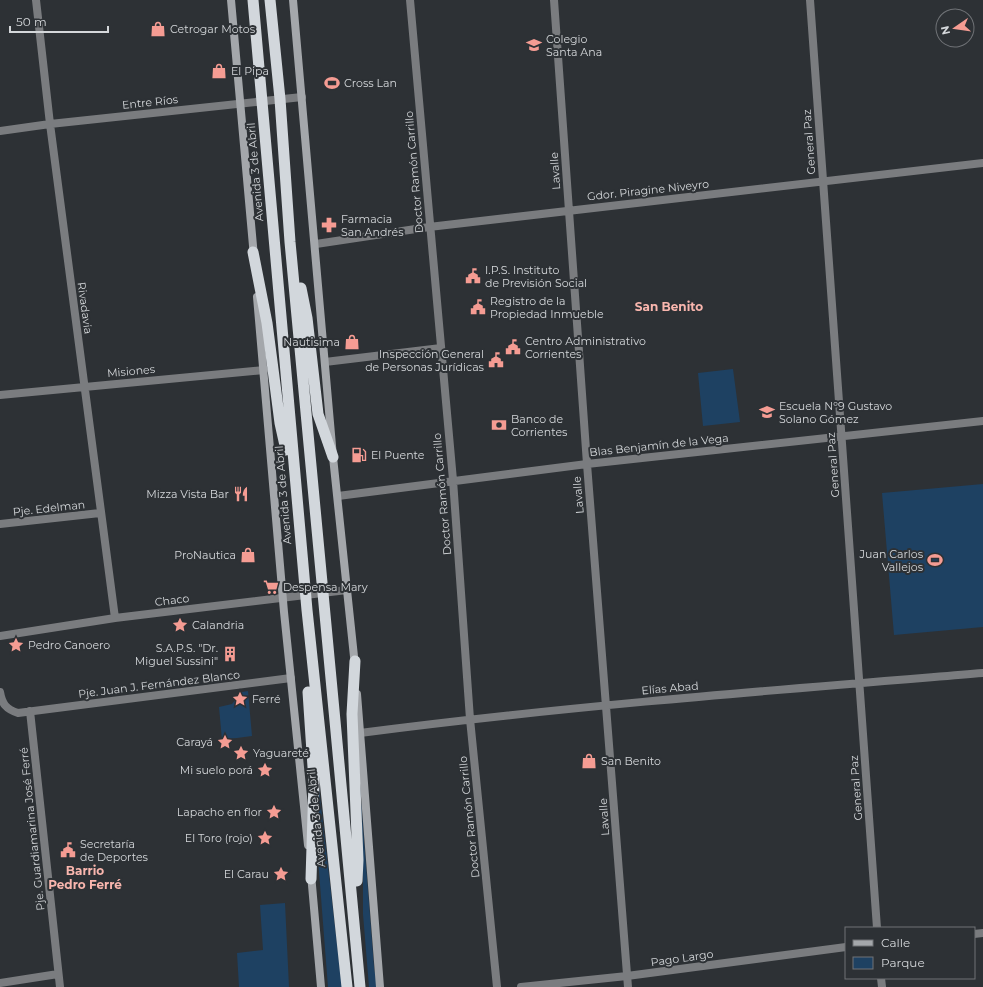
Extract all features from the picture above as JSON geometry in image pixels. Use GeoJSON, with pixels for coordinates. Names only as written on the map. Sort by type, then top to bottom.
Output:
{"type":"FeatureCollection","features":[{"type":"Feature","properties":{"kind":"highway","name":"Avenida 3 de Abril"},"geometry":{"type":"LineString","coordinates":[[253,0],[307,610],[347,987]]}},
{"type":"Feature","properties":{"kind":"highway"},"geometry":{"type":"LineString","coordinates":[[270,0],[280,99],[290,242],[355,917],[360,987]]}},
{"type":"Feature","properties":{"kind":"highway"},"geometry":{"type":"LineString","coordinates":[[290,242],[308,318],[318,414],[333,457]]}},
{"type":"Feature","properties":{"kind":"highway"},"geometry":{"type":"LineString","coordinates":[[253,252],[267,324],[280,423],[296,491]]}},
{"type":"Feature","properties":{"kind":"highway"},"geometry":{"type":"LineString","coordinates":[[307,610],[307,675],[314,782],[311,879]]}},
{"type":"Feature","properties":{"kind":"highway"},"geometry":{"type":"LineString","coordinates":[[355,661],[352,714],[358,860],[355,917]]}},
{"type":"Feature","properties":{"kind":"main road","name":"Avenida 3 de Abril"},"geometry":{"type":"LineString","coordinates":[[231,0],[283,598],[321,987]]}},
{"type":"Feature","properties":{"kind":"main road"},"geometry":{"type":"LineString","coordinates":[[293,0],[316,244],[333,457],[355,661],[380,987]]}},
{"type":"Feature","properties":{"kind":"street","name":"Rivadavia"},"geometry":{"type":"LineString","coordinates":[[36,0],[50,124],[115,618]]}},
{"type":"Feature","properties":{"kind":"street","name":"Doctor Ramón Carrillo"},"geometry":{"type":"LineString","coordinates":[[410,0],[429,227],[453,480],[470,719],[497,987]]}},
{"type":"Feature","properties":{"kind":"street","name":"Lavalle"},"geometry":{"type":"LineString","coordinates":[[554,0],[587,464],[628,987]]}},
{"type":"Feature","properties":{"kind":"street","name":"General Paz"},"geometry":{"type":"LineString","coordinates":[[810,0],[877,927]]}},
{"type":"Feature","properties":{"kind":"street","name":"Entre Ríos"},"geometry":{"type":"LineString","coordinates":[[0,131],[50,124],[302,97]]}},
{"type":"Feature","properties":{"kind":"street","name":"Gdor. Piragine Niveyro"},"geometry":{"type":"LineString","coordinates":[[316,244],[429,227],[983,163]]}},
{"type":"Feature","properties":{"kind":"street"},"geometry":{"type":"LineString","coordinates":[[325,362],[441,348]]}},
{"type":"Feature","properties":{"kind":"street","name":"Misiones"},"geometry":{"type":"LineString","coordinates":[[0,395],[264,370]]}},
{"type":"Feature","properties":{"kind":"street","name":"Blas Benjamín de la Vega"},"geometry":{"type":"LineString","coordinates":[[338,496],[453,480],[587,464],[983,422]]}},
{"type":"Feature","properties":{"kind":"street","name":"Pje. Edelman"},"geometry":{"type":"LineString","coordinates":[[0,524],[100,513]]}},
{"type":"Feature","properties":{"kind":"street","name":"Chaco"},"geometry":{"type":"LineString","coordinates":[[0,636],[115,618],[347,590]]}},
{"type":"Feature","properties":{"kind":"street","name":"Elías Abad"},"geometry":{"type":"LineString","coordinates":[[360,733],[470,719],[607,705],[983,673]]}},
{"type":"Feature","properties":{"kind":"street","name":"Pje. Juan J. Fernández Blanco"},"geometry":{"type":"LineString","coordinates":[[30,711],[291,678]]}},
{"type":"Feature","properties":{"kind":"street"},"geometry":{"type":"LineString","coordinates":[[0,692],[2,702],[8,710],[18,713],[30,711]]}},
{"type":"Feature","properties":{"kind":"street","name":"Pje. Guardiamarina José Ferré"},"geometry":{"type":"LineString","coordinates":[[30,711],[60,987]]}},
{"type":"Feature","properties":{"kind":"street","name":"Pago Largo"},"geometry":{"type":"LineString","coordinates":[[521,987],[627,976],[845,947]]}},
{"type":"Feature","properties":{"kind":"street"},"geometry":{"type":"LineString","coordinates":[[0,983],[58,974]]}},
{"type":"Feature","properties":{"kind":"green space"},"geometry":{"type":"Polygon","coordinates":[[[733,369],[740,422],[703,426],[698,373],[733,369]]]}},
{"type":"Feature","properties":{"kind":"green space","name":"Juan Carlos Vallejos"},"geometry":{"type":"Polygon","coordinates":[[[983,484],[983,627],[894,635],[882,493],[983,484]]]}},
{"type":"Feature","properties":{"kind":"green space"},"geometry":{"type":"Polygon","coordinates":[[[248,691],[252,736],[222,740],[219,707],[232,704],[242,692],[248,691]]]}},
{"type":"Feature","properties":{"kind":"green space"},"geometry":{"type":"Polygon","coordinates":[[[358,763],[374,967],[377,987],[369,987],[363,914],[363,849],[358,763]]]}},
{"type":"Feature","properties":{"kind":"green space"},"geometry":{"type":"Polygon","coordinates":[[[318,781],[342,987],[328,987],[317,846],[318,781]]]}},
{"type":"Feature","properties":{"kind":"green space"},"geometry":{"type":"Polygon","coordinates":[[[285,903],[289,987],[239,987],[237,953],[263,950],[260,905],[285,903]]]}},
{"type":"Feature","properties":{"kind":"place","name":"Cetrogar Motos"},"geometry":{"type":"Point","coordinates":[158,29]}},
{"type":"Feature","properties":{"kind":"place","name":"Colegio Santa Ana"},"geometry":{"type":"Point","coordinates":[534,45]}},
{"type":"Feature","properties":{"kind":"place","name":"El Pipa"},"geometry":{"type":"Point","coordinates":[219,71]}},
{"type":"Feature","properties":{"kind":"place","name":"Cross Lan"},"geometry":{"type":"Point","coordinates":[332,83]}},
{"type":"Feature","properties":{"kind":"place","name":"Farmacia San Andrés"},"geometry":{"type":"Point","coordinates":[329,225]}},
{"type":"Feature","properties":{"kind":"place","name":"I.P.S. Instituto de Previsión Social"},"geometry":{"type":"Point","coordinates":[473,276]}},
{"type":"Feature","properties":{"kind":"place","name":"Registro de la Propiedad Inmueble"},"geometry":{"type":"Point","coordinates":[478,307]}},
{"type":"Feature","properties":{"kind":"place","name":"Nautisima"},"geometry":{"type":"Point","coordinates":[352,342]}},
{"type":"Feature","properties":{"kind":"place","name":"Centro Administrativo Corrientes"},"geometry":{"type":"Point","coordinates":[513,347]}},
{"type":"Feature","properties":{"kind":"place","name":"Inspección General de Personas Jurídicas"},"geometry":{"type":"Point","coordinates":[496,360]}},
{"type":"Feature","properties":{"kind":"place","name":"Escuela Nº9 Gustavo Solano Gómez"},"geometry":{"type":"Point","coordinates":[767,412]}},
{"type":"Feature","properties":{"kind":"place","name":"Banco de Corrientes"},"geometry":{"type":"Point","coordinates":[499,425]}},
{"type":"Feature","properties":{"kind":"place","name":"El Puente"},"geometry":{"type":"Point","coordinates":[359,455]}},
{"type":"Feature","properties":{"kind":"place","name":"Mizza Vista Bar"},"geometry":{"type":"Point","coordinates":[241,494]}},
{"type":"Feature","properties":{"kind":"place","name":"ProNautica"},"geometry":{"type":"Point","coordinates":[248,555]}},
{"type":"Feature","properties":{"kind":"place","name":"Juan Carlos Vallejos"},"geometry":{"type":"Point","coordinates":[935,560]}},
{"type":"Feature","properties":{"kind":"place","name":"Despensa Mary"},"geometry":{"type":"Point","coordinates":[271,587]}},
{"type":"Feature","properties":{"kind":"place","name":"Calandria"},"geometry":{"type":"Point","coordinates":[180,625]}},
{"type":"Feature","properties":{"kind":"place","name":"Pedro Canoero"},"geometry":{"type":"Point","coordinates":[16,645]}},
{"type":"Feature","properties":{"kind":"place","name":"S.A.P.S. \"Dr. Miguel Sussini\""},"geometry":{"type":"Point","coordinates":[230,654]}},
{"type":"Feature","properties":{"kind":"place","name":"Ferré"},"geometry":{"type":"Point","coordinates":[240,699]}},
{"type":"Feature","properties":{"kind":"place","name":"Carayá"},"geometry":{"type":"Point","coordinates":[225,742]}},
{"type":"Feature","properties":{"kind":"place","name":"Yaguareté"},"geometry":{"type":"Point","coordinates":[241,753]}},
{"type":"Feature","properties":{"kind":"place","name":"San Benito"},"geometry":{"type":"Point","coordinates":[589,761]}},
{"type":"Feature","properties":{"kind":"place","name":"Mi suelo porá"},"geometry":{"type":"Point","coordinates":[265,770]}},
{"type":"Feature","properties":{"kind":"place","name":"Lapacho en flor"},"geometry":{"type":"Point","coordinates":[274,812]}},
{"type":"Feature","properties":{"kind":"place","name":"El Toro (rojo)"},"geometry":{"type":"Point","coordinates":[265,838]}},
{"type":"Feature","properties":{"kind":"place","name":"Secretaría de Deportes"},"geometry":{"type":"Point","coordinates":[68,850]}},
{"type":"Feature","properties":{"kind":"place","name":"El Carau"},"geometry":{"type":"Point","coordinates":[281,874]}},
{"type":"Feature","properties":{"kind":"district","name":"San Benito"},"geometry":{"type":"Point","coordinates":[669,307]}},
{"type":"Feature","properties":{"kind":"district","name":"Barrio Pedro Ferré"},"geometry":{"type":"Point","coordinates":[85,878]}}]}
